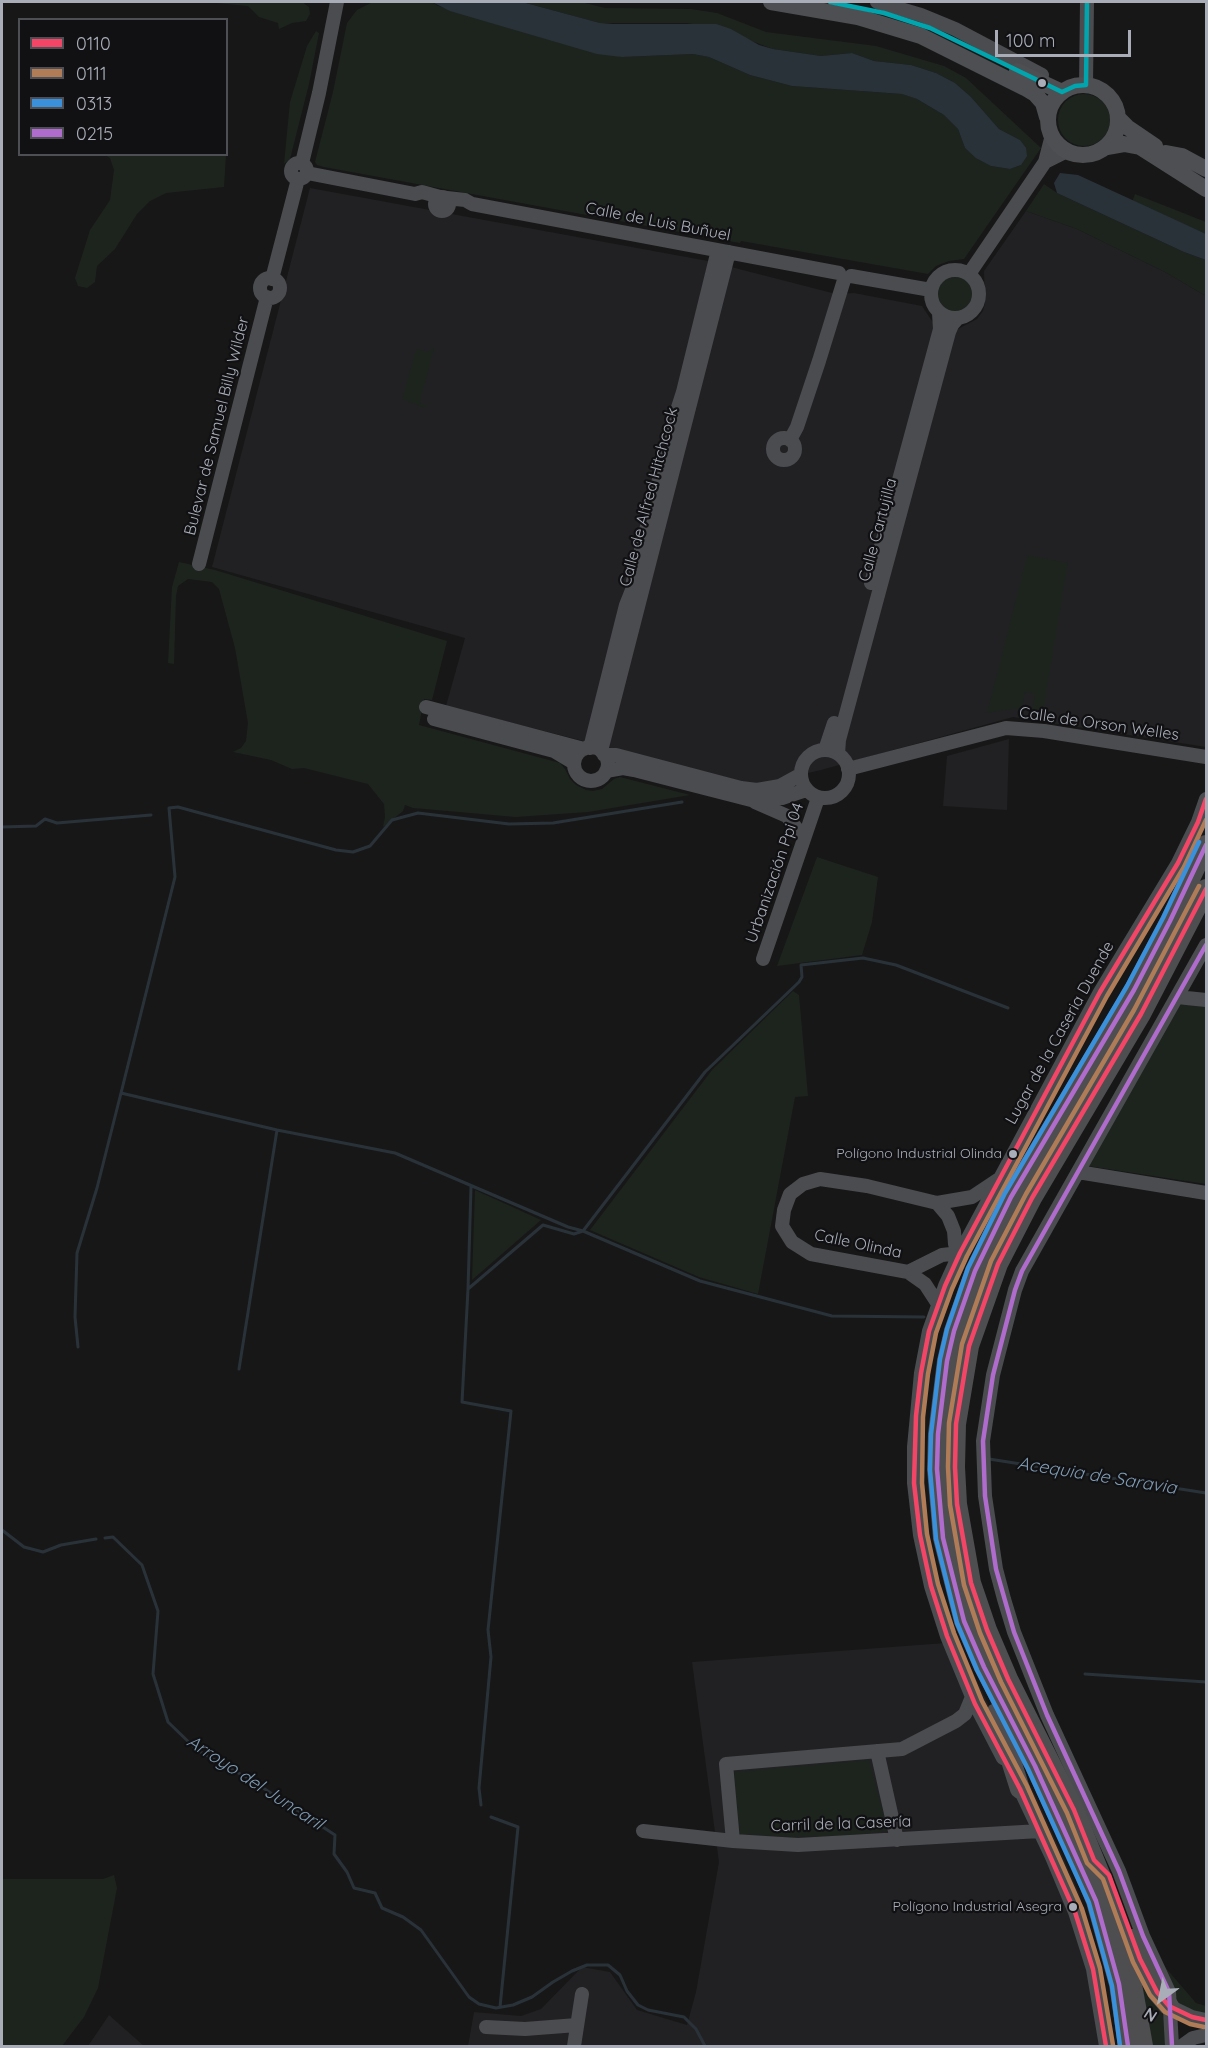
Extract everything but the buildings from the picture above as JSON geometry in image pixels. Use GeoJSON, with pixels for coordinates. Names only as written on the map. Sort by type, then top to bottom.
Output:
{"type":"FeatureCollection","features":[{"type":"Feature","properties":{"kind":"highway"},"geometry":{"type":"LineString","coordinates":[[1128,2046],[1119,1984],[1096,1901],[1035,1766],[984,1667],[964,1621],[943,1538],[937,1469],[938,1434],[947,1361],[954,1331],[975,1271],[1011,1197],[1134,990],[1206,845]]}},
{"type":"Feature","properties":{"kind":"highway"},"geometry":{"type":"LineString","coordinates":[[1143,2046],[1128,1962],[1094,1860],[1074,1810],[1004,1670],[971,1583],[957,1504],[956,1424],[969,1346],[998,1264],[1032,1198],[1146,1005],[1206,889]]}},
{"type":"Feature","properties":{"kind":"highway"},"geometry":{"type":"LineString","coordinates":[[984,1667],[986,1688],[1000,1721],[1020,1789]]}},
{"type":"Feature","properties":{"kind":"highway"},"geometry":{"type":"LineString","coordinates":[[1094,1860],[1109,1875],[1140,1959],[1157,1992],[1169,2006]]}},
{"type":"Feature","properties":{"kind":"main road"},"geometry":{"type":"LineString","coordinates":[[771,2],[858,17],[921,36],[1035,94],[1043,103],[1052,135],[1067,151],[1084,155],[1124,144],[1140,147],[1206,189]]}},
{"type":"Feature","properties":{"kind":"main road"},"geometry":{"type":"LineString","coordinates":[[830,2],[884,13],[930,28],[1065,91]]}},
{"type":"Feature","properties":{"kind":"main road"},"geometry":{"type":"LineString","coordinates":[[1047,117],[1052,105],[1065,91],[1086,85],[1100,90],[1110,98],[1119,119],[1118,128],[1107,147]]}},
{"type":"Feature","properties":{"kind":"main road"},"geometry":{"type":"LineString","coordinates":[[1119,119],[1144,140],[1206,179]]}},
{"type":"Feature","properties":{"kind":"main road"},"geometry":{"type":"LineString","coordinates":[[1166,153],[1182,156],[1206,170]]}},
{"type":"Feature","properties":{"kind":"street"},"geometry":{"type":"LineString","coordinates":[[302,172],[337,2]]}},
{"type":"Feature","properties":{"kind":"street"},"geometry":{"type":"LineString","coordinates":[[877,2],[921,15],[955,29],[1065,91]]}},
{"type":"Feature","properties":{"kind":"street"},"geometry":{"type":"LineString","coordinates":[[1086,85],[1087,2]]}},
{"type":"Feature","properties":{"kind":"street"},"geometry":{"type":"LineString","coordinates":[[969,274],[1045,162],[1052,135]]}},
{"type":"Feature","properties":{"kind":"street"},"geometry":{"type":"LineString","coordinates":[[1045,162],[1067,151]]}},
{"type":"Feature","properties":{"kind":"street","name":"Calle de Luis Buñuel"},"geometry":{"type":"LineString","coordinates":[[302,172],[415,194],[422,192],[443,202],[472,204],[723,251],[845,277],[931,290]]}},
{"type":"Feature","properties":{"kind":"street","name":"Bulevar de Samuel Billy Wilder"},"geometry":{"type":"LineString","coordinates":[[199,564],[267,297],[262,293],[261,284],[265,279],[272,279],[302,172]]}},
{"type":"Feature","properties":{"kind":"street","name":"Calle de Alfred Hitchcock"},"geometry":{"type":"LineString","coordinates":[[595,751],[627,605],[677,409],[723,251]]}},
{"type":"Feature","properties":{"kind":"street"},"geometry":{"type":"LineString","coordinates":[[956,269],[969,274],[977,282],[979,299],[972,312],[958,318],[939,313],[932,303],[933,283],[942,273],[956,269]]}},
{"type":"Feature","properties":{"kind":"street"},"geometry":{"type":"LineString","coordinates":[[790,440],[797,427],[845,277]]}},
{"type":"Feature","properties":{"kind":"street","name":"Calle Cartujilla"},"geometry":{"type":"LineString","coordinates":[[831,752],[940,329],[939,313]]}},
{"type":"Feature","properties":{"kind":"street","name":"Calle Cartujilla"},"geometry":{"type":"LineString","coordinates":[[831,752],[839,740],[949,332],[958,318]]}},
{"type":"Feature","properties":{"kind":"street"},"geometry":{"type":"LineString","coordinates":[[574,763],[554,751],[432,713],[616,755],[741,788],[756,790],[780,786],[800,775]]}},
{"type":"Feature","properties":{"kind":"street","name":"Calle de Orson Welles"},"geometry":{"type":"LineString","coordinates":[[848,769],[1006,728],[1044,731],[1206,757]]}},
{"type":"Feature","properties":{"kind":"street"},"geometry":{"type":"LineString","coordinates":[[595,751],[607,760],[606,771],[595,781],[585,780],[577,773],[574,763],[577,755],[595,751]]}},
{"type":"Feature","properties":{"kind":"street"},"geometry":{"type":"LineString","coordinates":[[831,752],[844,760],[848,769],[846,785],[839,794],[829,798],[818,798],[806,790],[800,775],[802,764],[809,755],[831,752]]}},
{"type":"Feature","properties":{"kind":"street"},"geometry":{"type":"LineString","coordinates":[[606,771],[623,768],[634,770],[751,800],[788,816],[803,837]]}},
{"type":"Feature","properties":{"kind":"street"},"geometry":{"type":"LineString","coordinates":[[751,800],[782,798],[806,790]]}},
{"type":"Feature","properties":{"kind":"street","name":"Urbanización Ppi 04"},"geometry":{"type":"LineString","coordinates":[[763,959],[818,798]]}},
{"type":"Feature","properties":{"kind":"street","name":"Lugar de la Caseria Duende"},"geometry":{"type":"LineString","coordinates":[[1106,2046],[1093,1969],[1075,1912],[1020,1789],[974,1701],[947,1636],[931,1586],[920,1535],[914,1483],[915,1426],[929,1331],[960,1253],[1100,992],[1178,863],[1198,822],[1206,799]]}},
{"type":"Feature","properties":{"kind":"street"},"geometry":{"type":"LineString","coordinates":[[1172,2046],[1169,1992],[1143,1936],[1119,1872],[1047,1715],[1014,1632],[996,1569],[985,1496],[983,1442],[989,1394],[1015,1290],[1022,1271],[1206,945]]}},
{"type":"Feature","properties":{"kind":"street"},"geometry":{"type":"LineString","coordinates":[[1177,997],[1206,1000]]}},
{"type":"Feature","properties":{"kind":"street"},"geometry":{"type":"LineString","coordinates":[[1078,1172],[1206,1193]]}},
{"type":"Feature","properties":{"kind":"street","name":"Calle Olinda"},"geometry":{"type":"LineString","coordinates":[[938,1304],[925,1284],[908,1272],[811,1254],[792,1242],[782,1226],[784,1210],[790,1194],[803,1184],[820,1179],[867,1186],[937,1203],[972,1197],[999,1179]]}},
{"type":"Feature","properties":{"kind":"street"},"geometry":{"type":"LineString","coordinates":[[937,1203],[948,1216],[954,1231],[955,1244],[960,1253]]}},
{"type":"Feature","properties":{"kind":"street","name":"Calle Olinda"},"geometry":{"type":"LineString","coordinates":[[908,1272],[942,1255],[960,1253]]}},
{"type":"Feature","properties":{"kind":"street"},"geometry":{"type":"LineString","coordinates":[[734,1841],[726,1764],[902,1749],[956,1721],[965,1714],[974,1701]]}},
{"type":"Feature","properties":{"kind":"street"},"geometry":{"type":"LineString","coordinates":[[956,1721],[972,1722],[987,1728]]}},
{"type":"Feature","properties":{"kind":"street"},"geometry":{"type":"LineString","coordinates":[[877,1751],[897,1840]]}},
{"type":"Feature","properties":{"kind":"street","name":"Carril de la Casería"},"geometry":{"type":"LineString","coordinates":[[643,1831],[798,1845],[1040,1831]]}},
{"type":"Feature","properties":{"kind":"street"},"geometry":{"type":"LineString","coordinates":[[574,2046],[582,1994]]}},
{"type":"Feature","properties":{"kind":"street"},"geometry":{"type":"LineString","coordinates":[[1169,2006],[1192,2017],[1206,2020]]}},
{"type":"Feature","properties":{"kind":"street"},"geometry":{"type":"LineString","coordinates":[[486,2027],[525,2029],[577,2025]]}},
{"type":"Feature","properties":{"kind":"street"},"geometry":{"type":"LineString","coordinates":[[1182,2046],[1193,2038],[1206,2035]]}},
{"type":"Feature","properties":{"kind":"shaded area"},"geometry":{"type":"Polygon","coordinates":[[[205,2],[302,2],[309,7],[310,14],[306,21],[292,23],[279,29],[278,23],[259,17],[248,6],[205,2]]]}},
{"type":"Feature","properties":{"kind":"shaded area"},"geometry":{"type":"Polygon","coordinates":[[[373,2],[432,2],[438,6],[622,57],[693,54],[709,57],[750,75],[792,86],[902,94],[917,99],[944,115],[958,129],[965,148],[991,166],[1010,169],[1021,165],[1020,140],[999,129],[971,97],[955,83],[936,73],[911,65],[874,61],[852,53],[821,56],[773,49],[746,39],[731,29],[686,23],[600,23],[522,2],[581,2],[605,8],[691,9],[717,13],[766,32],[876,46],[944,66],[966,78],[1041,148],[964,259],[936,266],[928,274],[741,241],[740,243],[317,165],[315,162],[333,92],[347,23],[357,10],[373,2]]]}},
{"type":"Feature","properties":{"kind":"shaded area"},"geometry":{"type":"Polygon","coordinates":[[[432,2],[522,2],[600,23],[716,24],[731,29],[759,45],[773,49],[821,56],[852,53],[874,61],[911,65],[936,73],[955,83],[971,97],[999,129],[1020,140],[1026,148],[1027,156],[1021,165],[1010,169],[991,166],[976,158],[965,148],[958,129],[944,115],[917,99],[902,94],[792,86],[750,75],[709,57],[693,54],[622,57],[597,54],[450,11],[432,2]]]}},
{"type":"Feature","properties":{"kind":"shaded area"},"geometry":{"type":"Polygon","coordinates":[[[316,31],[319,33],[309,84],[290,159],[284,164],[290,102],[307,46],[316,31]]]}},
{"type":"Feature","properties":{"kind":"shaded area"},"geometry":{"type":"Polygon","coordinates":[[[1079,94],[1089,94],[1103,101],[1110,120],[1103,139],[1089,146],[1079,146],[1069,142],[1062,135],[1058,125],[1058,115],[1062,105],[1069,98],[1079,94]]]}},
{"type":"Feature","properties":{"kind":"shaded area"},"geometry":{"type":"Polygon","coordinates":[[[107,156],[226,156],[224,187],[166,193],[150,201],[137,214],[115,249],[97,266],[95,282],[87,288],[78,286],[75,278],[90,230],[110,200],[114,170],[110,158],[107,156]]]}},
{"type":"Feature","properties":{"kind":"shaded area"},"geometry":{"type":"Polygon","coordinates":[[[1060,173],[1078,175],[1206,234],[1206,260],[1057,193],[1054,183],[1060,173]]]}},
{"type":"Feature","properties":{"kind":"shaded area"},"geometry":{"type":"Polygon","coordinates":[[[1044,184],[1057,193],[1206,260],[1206,296],[1165,272],[1077,229],[1026,211],[1044,184]]]}},
{"type":"Feature","properties":{"kind":"shaded area"},"geometry":{"type":"Polygon","coordinates":[[[310,188],[708,261],[836,294],[854,293],[922,306],[932,321],[945,327],[958,329],[977,319],[983,311],[984,271],[1026,211],[1077,229],[1165,272],[1206,296],[1206,747],[1013,717],[821,770],[756,785],[446,706],[465,638],[212,567],[310,188]]]}},
{"type":"Feature","properties":{"kind":"shaded area"},"geometry":{"type":"Polygon","coordinates":[[[1135,194],[1206,222],[1206,234],[1132,202],[1135,194]]]}},
{"type":"Feature","properties":{"kind":"shaded area"},"geometry":{"type":"Polygon","coordinates":[[[955,277],[967,283],[973,295],[967,307],[955,313],[943,307],[937,295],[943,283],[955,277]]]}},
{"type":"Feature","properties":{"kind":"shaded area"},"geometry":{"type":"Polygon","coordinates":[[[431,348],[434,349],[420,403],[426,405],[425,408],[402,399],[416,349],[429,352],[431,348]]]}},
{"type":"Feature","properties":{"kind":"shaded area"},"geometry":{"type":"Polygon","coordinates":[[[1027,555],[1068,563],[1043,713],[1032,711],[1035,694],[1025,692],[1022,709],[987,713],[1027,555]]]}},
{"type":"Feature","properties":{"kind":"shaded area"},"geometry":{"type":"Polygon","coordinates":[[[179,562],[215,570],[447,641],[432,700],[424,699],[419,725],[560,763],[570,779],[586,790],[602,789],[620,777],[690,795],[588,812],[516,817],[413,808],[405,805],[403,811],[383,827],[384,804],[368,784],[304,768],[292,769],[271,760],[233,752],[241,748],[246,741],[248,723],[235,648],[219,589],[212,582],[188,579],[178,586],[174,664],[168,663],[172,587],[179,562]]]}},
{"type":"Feature","properties":{"kind":"shaded area"},"geometry":{"type":"Polygon","coordinates":[[[1009,739],[1007,810],[943,806],[947,756],[1009,739]]]}},
{"type":"Feature","properties":{"kind":"shaded area"},"geometry":{"type":"Polygon","coordinates":[[[817,857],[878,877],[872,922],[862,955],[777,966],[817,857]]]}},
{"type":"Feature","properties":{"kind":"shaded area"},"geometry":{"type":"Polygon","coordinates":[[[793,991],[799,995],[808,1096],[795,1097],[758,1294],[699,1277],[590,1230],[712,1070],[793,991]]]}},
{"type":"Feature","properties":{"kind":"shaded area"},"geometry":{"type":"Polygon","coordinates":[[[1180,1004],[1206,1006],[1206,1184],[1088,1166],[1180,1004]]]}},
{"type":"Feature","properties":{"kind":"shaded area"},"geometry":{"type":"Polygon","coordinates":[[[475,1190],[541,1220],[472,1280],[475,1190]]]}},
{"type":"Feature","properties":{"kind":"shaded area"},"geometry":{"type":"Polygon","coordinates":[[[959,1642],[1037,1799],[1079,1893],[1105,1991],[1113,2046],[468,2046],[474,2012],[521,2016],[541,2009],[582,1967],[610,1972],[637,2010],[687,2025],[696,1992],[719,1862],[692,1662],[959,1642]]]}},
{"type":"Feature","properties":{"kind":"shaded area"},"geometry":{"type":"Polygon","coordinates":[[[869,1760],[888,1831],[840,1836],[792,1837],[740,1834],[734,1772],[869,1760]]]}},
{"type":"Feature","properties":{"kind":"shaded area"},"geometry":{"type":"Polygon","coordinates":[[[114,1875],[117,1888],[98,1988],[84,2017],[62,2046],[2,2046],[2,1879],[103,1879],[114,1875]]]}},
{"type":"Feature","properties":{"kind":"shaded area"},"geometry":{"type":"Polygon","coordinates":[[[1165,1967],[1196,2003],[1206,2006],[1206,2016],[1179,2004],[1161,1969],[1165,1967]]]}},
{"type":"Feature","properties":{"kind":"shaded area"},"geometry":{"type":"Polygon","coordinates":[[[1141,1978],[1160,2008],[1166,2023],[1166,2046],[1151,2046],[1141,1978]]]}},
{"type":"Feature","properties":{"kind":"shaded area"},"geometry":{"type":"Polygon","coordinates":[[[109,2015],[144,2046],[88,2046],[109,2015]]]}},
{"type":"Feature","properties":{"kind":"waterway"},"geometry":{"type":"LineString","coordinates":[[682,802],[553,823],[509,824],[418,813],[392,820],[370,846],[353,852],[336,850],[178,807],[169,808],[175,877],[121,1093],[277,1130],[395,1153],[700,1281],[832,1316],[924,1317]]}},
{"type":"Feature","properties":{"kind":"waterway"},"geometry":{"type":"LineString","coordinates":[[2,827],[36,826],[45,819],[57,823],[151,815]]}},
{"type":"Feature","properties":{"kind":"waterway"},"geometry":{"type":"LineString","coordinates":[[468,1289],[543,1225],[574,1234],[583,1231],[705,1072],[799,982],[802,977],[801,965],[863,958],[896,965],[1008,1008]]}},
{"type":"Feature","properties":{"kind":"waterway"},"geometry":{"type":"LineString","coordinates":[[78,1347],[75,1317],[77,1253],[97,1188],[121,1093]]}},
{"type":"Feature","properties":{"kind":"waterway"},"geometry":{"type":"LineString","coordinates":[[239,1369],[277,1130]]}},
{"type":"Feature","properties":{"kind":"waterway"},"geometry":{"type":"LineString","coordinates":[[471,1187],[462,1402],[511,1411],[488,1630],[491,1657],[479,1788],[481,1805]]}},
{"type":"Feature","properties":{"kind":"waterway","name":"Acequia de Saravia"},"geometry":{"type":"LineString","coordinates":[[989,1459],[1206,1493]]}},
{"type":"Feature","properties":{"kind":"waterway","name":"Arroyo del Juncaril"},"geometry":{"type":"LineString","coordinates":[[2,1530],[24,1547],[43,1552],[61,1545],[96,1539]]}},
{"type":"Feature","properties":{"kind":"waterway","name":"Arroyo del Juncaril"},"geometry":{"type":"LineString","coordinates":[[105,1538],[113,1537],[142,1565],[158,1611],[153,1674],[168,1722],[197,1750],[251,1780],[335,1835],[334,1854],[347,1872],[354,1888],[375,1893],[382,1908],[403,1917],[421,1930],[469,1997],[479,2004],[496,2008],[513,2005],[532,1997],[572,1971],[587,1965],[608,1965],[620,1975],[627,1991],[638,2005],[648,2010],[684,2017],[696,2029],[705,2046]]}},
{"type":"Feature","properties":{"kind":"waterway"},"geometry":{"type":"LineString","coordinates":[[1085,1674],[1206,1682]]}},
{"type":"Feature","properties":{"kind":"waterway"},"geometry":{"type":"LineString","coordinates":[[491,1817],[518,1827],[500,2007]]}},
{"type":"Feature","properties":{"kind":"transit line"},"geometry":{"type":"LineString","coordinates":[[830,2],[884,13],[930,28],[1062,92],[1075,86],[1086,85],[1087,2]]}},
{"type":"Feature","properties":{"kind":"transit line","name":"0110"},"geometry":{"type":"LineString","coordinates":[[1106,2046],[1093,1969],[1075,1912],[1020,1789],[975,1704],[947,1636],[931,1586],[920,1535],[914,1483],[916,1416],[929,1331],[960,1253],[1100,992],[1178,863],[1198,822],[1206,799]]}},
{"type":"Feature","properties":{"kind":"transit line","name":"0111"},"geometry":{"type":"LineString","coordinates":[[1113,2045],[1100,1968],[1082,1909],[1027,1786],[982,1701],[954,1633],[938,1584],[927,1534],[922,1483],[923,1417],[936,1333],[967,1256],[1107,996],[1184,867],[1206,820]]}},
{"type":"Feature","properties":{"kind":"transit line","name":"0313"},"geometry":{"type":"LineString","coordinates":[[1120,2046],[1112,1986],[1089,1903],[1028,1769],[977,1670],[957,1623],[936,1539],[930,1470],[931,1434],[940,1359],[947,1329],[968,1268],[1005,1193],[1127,986],[1199,842]]}},
{"type":"Feature","properties":{"kind":"transit line","name":"0215"},"geometry":{"type":"LineString","coordinates":[[1128,2046],[1119,1984],[1096,1901],[1035,1766],[984,1667],[964,1621],[943,1538],[937,1469],[938,1434],[947,1361],[954,1331],[975,1271],[1011,1197],[1134,990],[1206,845]]}},
{"type":"Feature","properties":{"kind":"transit line","name":"0111"},"geometry":{"type":"LineString","coordinates":[[1199,886],[1134,1010],[1026,1194],[991,1261],[962,1344],[949,1423],[948,1467],[950,1505],[964,1585],[980,1633],[1001,1682],[1067,1813],[1087,1863],[1103,1879],[1133,1962],[1150,1995],[1165,2012],[1190,2024],[1204,2027]]}},
{"type":"Feature","properties":{"kind":"transit line","name":"0110"},"geometry":{"type":"LineString","coordinates":[[1206,889],[1141,1014],[1032,1198],[998,1264],[969,1346],[956,1424],[955,1467],[957,1504],[971,1583],[987,1630],[1008,1679],[1074,1810],[1094,1860],[1109,1875],[1140,1959],[1157,1992],[1169,2006],[1192,2017],[1206,2020]]}},
{"type":"Feature","properties":{"kind":"transit line","name":"0215"},"geometry":{"type":"LineString","coordinates":[[1172,2046],[1169,1992],[1143,1936],[1119,1871],[1047,1715],[1014,1632],[996,1569],[985,1496],[983,1441],[993,1375],[1022,1271],[1206,945]]}},
{"type":"Feature","properties":{"kind":"place","name":"Polígono Industrial Olinda"},"geometry":{"type":"Point","coordinates":[1013,1154]}},
{"type":"Feature","properties":{"kind":"place","name":"Polígono Industrial Asegra"},"geometry":{"type":"Point","coordinates":[1073,1907]}}]}
